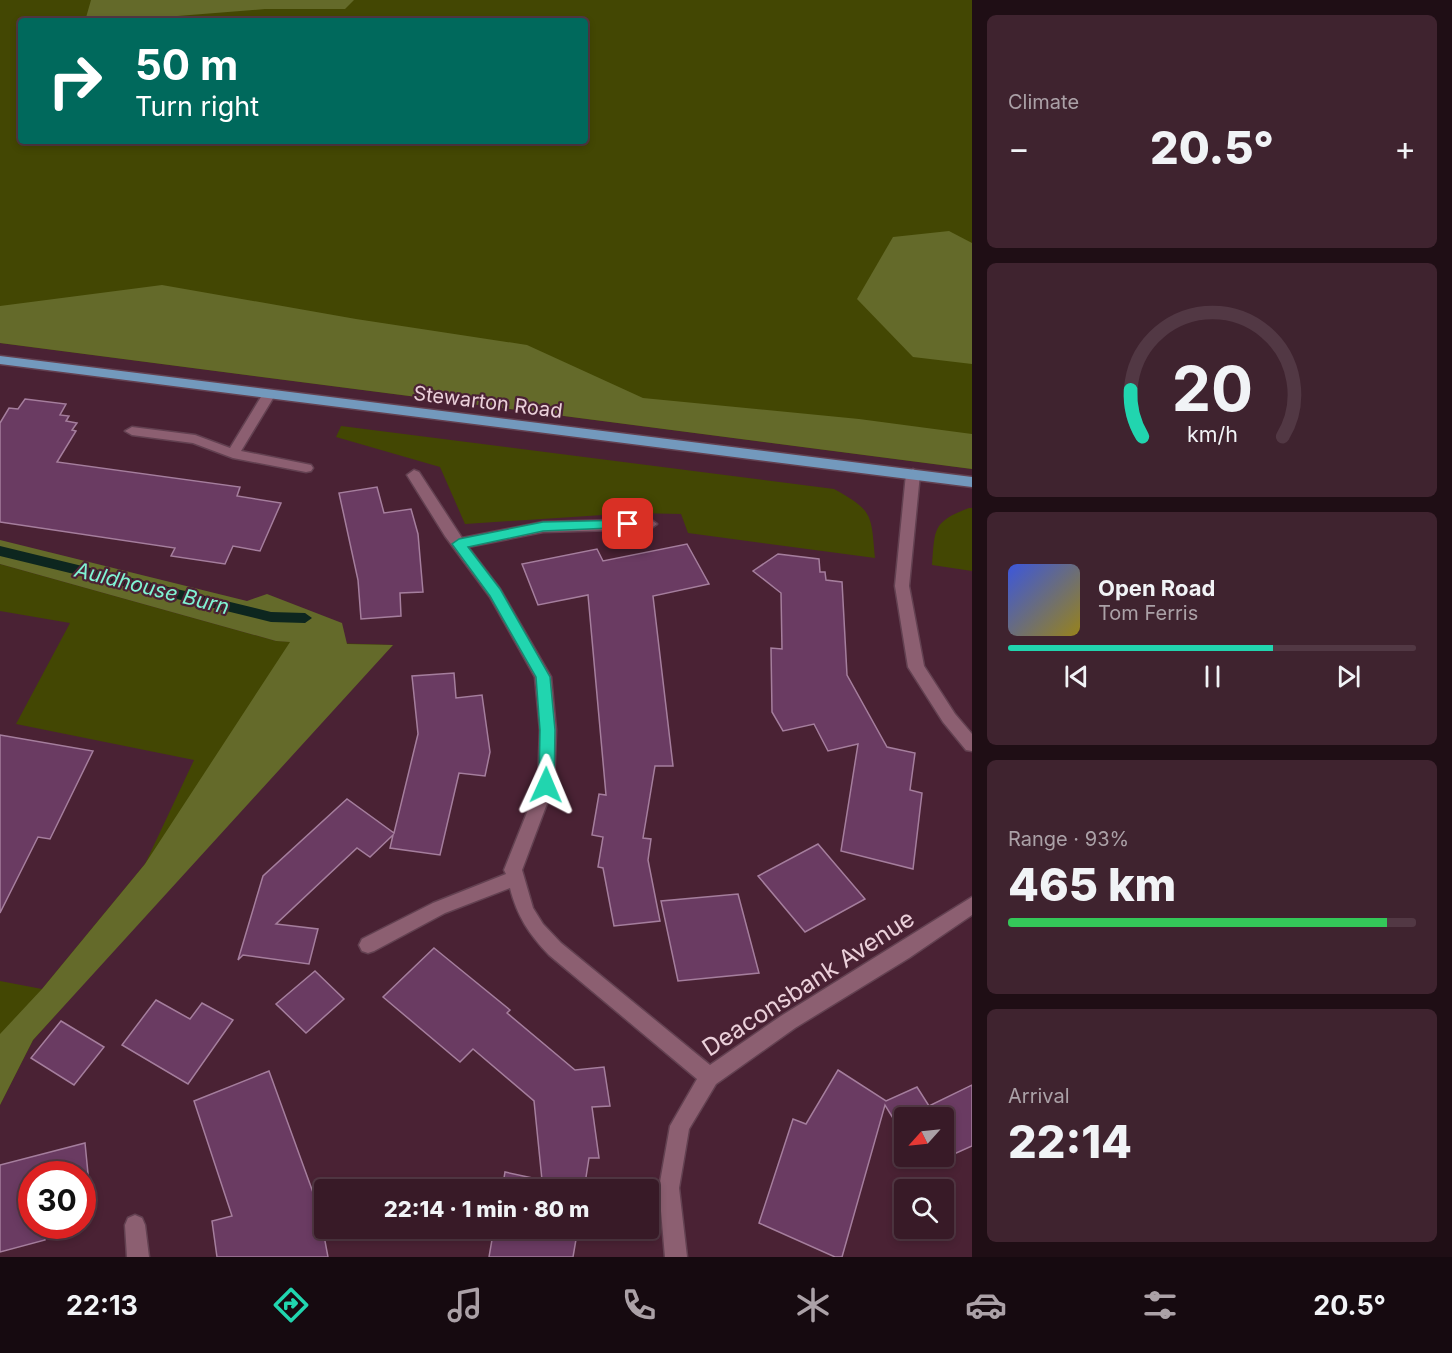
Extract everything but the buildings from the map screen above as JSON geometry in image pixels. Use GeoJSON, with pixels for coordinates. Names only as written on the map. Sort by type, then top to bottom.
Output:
{"type":"FeatureCollection","features":[{"type":"Feature","properties":{"kind":"main road","name":"Stewarton Road"},"geometry":{"type":"LineString","coordinates":[[0,360],[972,482]]}},
{"type":"Feature","properties":{"kind":"street"},"geometry":{"type":"LineString","coordinates":[[233,454],[269,395]]}},
{"type":"Feature","properties":{"kind":"street"},"geometry":{"type":"LineString","coordinates":[[132,431],[195,439],[233,454],[306,468]]}},
{"type":"Feature","properties":{"kind":"street"},"geometry":{"type":"LineString","coordinates":[[913,474],[902,586],[916,667],[949,718],[972,745]]}},
{"type":"Feature","properties":{"kind":"street"},"geometry":{"type":"LineString","coordinates":[[414,475],[459,544],[495,593],[543,677],[548,730],[546,785],[513,870],[525,911],[537,930],[555,949],[709,1077]]}},
{"type":"Feature","properties":{"kind":"street"},"geometry":{"type":"LineString","coordinates":[[459,544],[543,527],[650,524]]}},
{"type":"Feature","properties":{"kind":"street"},"geometry":{"type":"LineString","coordinates":[[368,945],[439,908],[515,878]]}},
{"type":"Feature","properties":{"kind":"street","name":"Deaconsbank Avenue"},"geometry":{"type":"LineString","coordinates":[[676,1257],[669,1188],[680,1126],[709,1077],[788,1022],[903,952],[972,905]]}},
{"type":"Feature","properties":{"kind":"street"},"geometry":{"type":"LineString","coordinates":[[135,1225],[138,1257]]}},
{"type":"Feature","properties":{"kind":"shaded area"},"geometry":{"type":"Polygon","coordinates":[[[0,0],[972,0],[972,469],[0,343],[0,0]]]}},
{"type":"Feature","properties":{"kind":"shaded area"},"geometry":{"type":"Polygon","coordinates":[[[341,426],[834,489],[857,503],[868,516],[873,532],[875,558],[688,533],[681,514],[633,513],[465,524],[440,467],[336,437],[341,426]]]}},
{"type":"Feature","properties":{"kind":"shaded area"},"geometry":{"type":"Polygon","coordinates":[[[972,508],[972,571],[932,565],[935,535],[938,528],[948,518],[972,508]]]}},
{"type":"Feature","properties":{"kind":"shaded area"},"geometry":{"type":"Polygon","coordinates":[[[0,564],[276,641],[393,645],[306,735],[33,1040],[0,1105],[0,981],[42,989],[145,864],[194,760],[16,724],[70,623],[0,611],[0,564]]]}},
{"type":"Feature","properties":{"kind":"green space"},"geometry":{"type":"Polygon","coordinates":[[[91,0],[354,0],[345,9],[265,9],[152,18],[86,18],[91,0]]]}},
{"type":"Feature","properties":{"kind":"green space"},"geometry":{"type":"Polygon","coordinates":[[[949,231],[972,243],[972,364],[913,357],[857,299],[893,237],[949,231]]]}},
{"type":"Feature","properties":{"kind":"green space"},"geometry":{"type":"Polygon","coordinates":[[[162,285],[356,319],[527,345],[643,398],[859,419],[972,434],[972,469],[0,343],[0,306],[162,285]]]}},
{"type":"Feature","properties":{"kind":"green space"},"geometry":{"type":"Polygon","coordinates":[[[0,540],[247,601],[267,594],[342,623],[347,644],[393,645],[33,1040],[0,1105],[0,1034],[42,989],[145,864],[290,642],[276,641],[0,564],[0,540]]]}},
{"type":"Feature","properties":{"kind":"waterway","name":"Auldhouse Burn"},"geometry":{"type":"LineString","coordinates":[[0,551],[271,617],[305,618]]}},
{"type":"Feature","properties":{"kind":"route"},"geometry":{"type":"LineString","coordinates":[[546,785],[548,730],[543,677],[495,593],[459,544],[543,527],[628,524]]}}]}
